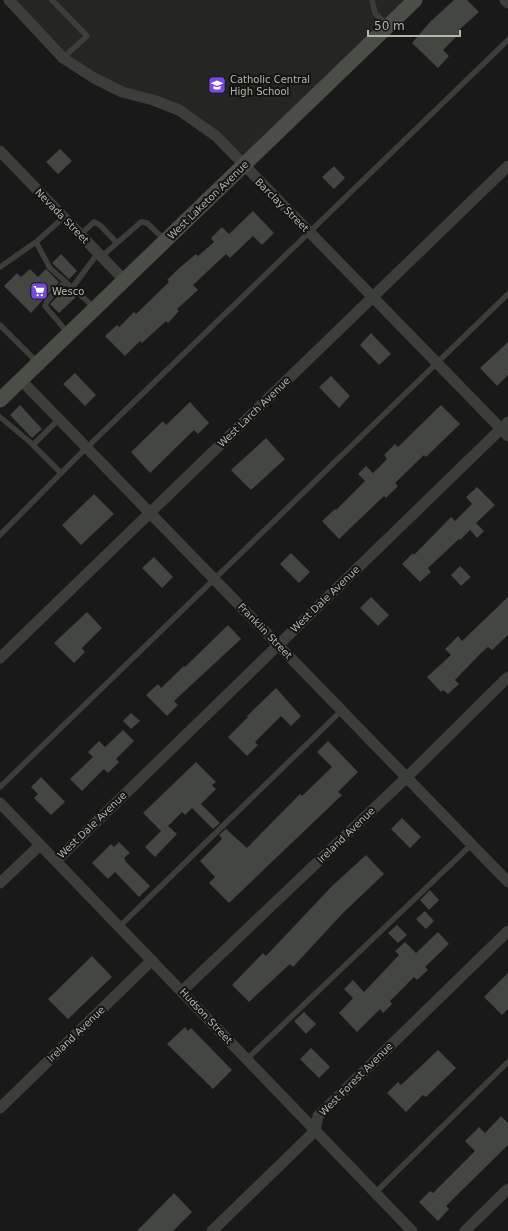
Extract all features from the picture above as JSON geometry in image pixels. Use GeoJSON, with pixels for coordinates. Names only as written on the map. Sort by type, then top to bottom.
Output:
{"type":"FeatureCollection","features":[{"type":"Feature","properties":{"kind":"main road","name":"West Laketon Avenue"},"geometry":{"type":"LineString","coordinates":[[0,400],[415,0]]}},
{"type":"Feature","properties":{"kind":"street","name":"Barclay Street"},"geometry":{"type":"LineString","coordinates":[[9,0],[63,58],[94,78],[122,92],[153,100],[179,110],[199,122],[216,136],[437,363],[506,429]]}},
{"type":"Feature","properties":{"kind":"street"},"geometry":{"type":"LineString","coordinates":[[505,0],[508,3]]}},
{"type":"Feature","properties":{"kind":"street","name":"Nevada Street"},"geometry":{"type":"LineString","coordinates":[[0,151],[125,281]]}},
{"type":"Feature","properties":{"kind":"street","name":"West Larch Avenue"},"geometry":{"type":"LineString","coordinates":[[0,658],[508,166]]}},
{"type":"Feature","properties":{"kind":"street","name":"Franklin Street"},"geometry":{"type":"LineString","coordinates":[[21,380],[215,578],[508,882]]}},
{"type":"Feature","properties":{"kind":"street","name":"West Dale Avenue"},"geometry":{"type":"LineString","coordinates":[[56,861],[278,644],[506,429]]}},
{"type":"Feature","properties":{"kind":"street","name":"Ireland Avenue"},"geometry":{"type":"LineString","coordinates":[[182,991],[407,777],[508,678]]}},
{"type":"Feature","properties":{"kind":"street","name":"Hudson Street"},"geometry":{"type":"LineString","coordinates":[[0,802],[36,849],[56,861],[120,926],[412,1231]]}},
{"type":"Feature","properties":{"kind":"street"},"geometry":{"type":"LineString","coordinates":[[0,883],[36,849]]}},
{"type":"Feature","properties":{"kind":"street","name":"West Forest Avenue"},"geometry":{"type":"LineString","coordinates":[[212,1231],[315,1131],[318,1116],[508,931]]}},
{"type":"Feature","properties":{"kind":"street","name":"Ireland Avenue"},"geometry":{"type":"LineString","coordinates":[[0,1108],[152,960]]}},
{"type":"Feature","properties":{"kind":"street"},"geometry":{"type":"LineString","coordinates":[[465,1231],[508,1189]]}},
{"type":"Feature","properties":{"kind":"lane"},"geometry":{"type":"LineString","coordinates":[[52,0],[86,36],[63,58]]}},
{"type":"Feature","properties":{"kind":"lane"},"geometry":{"type":"LineString","coordinates":[[372,0],[376,13],[388,26]]}},
{"type":"Feature","properties":{"kind":"lane"},"geometry":{"type":"LineString","coordinates":[[0,535],[61,473],[508,40]]}},
{"type":"Feature","properties":{"kind":"lane"},"geometry":{"type":"LineString","coordinates":[[0,267],[36,242],[64,217]]}},
{"type":"Feature","properties":{"kind":"lane"},"geometry":{"type":"LineString","coordinates":[[80,235],[94,222],[117,243]]}},
{"type":"Feature","properties":{"kind":"lane"},"geometry":{"type":"LineString","coordinates":[[72,288],[100,255],[117,243],[141,222],[147,223],[166,241]]}},
{"type":"Feature","properties":{"kind":"lane"},"geometry":{"type":"LineString","coordinates":[[36,242],[50,268],[96,309]]}},
{"type":"Feature","properties":{"kind":"lane"},"geometry":{"type":"LineString","coordinates":[[65,282],[47,301],[45,306],[69,334]]}},
{"type":"Feature","properties":{"kind":"lane"},"geometry":{"type":"LineString","coordinates":[[0,787],[508,294]]}},
{"type":"Feature","properties":{"kind":"lane"},"geometry":{"type":"LineString","coordinates":[[0,325],[39,363]]}},
{"type":"Feature","properties":{"kind":"lane"},"geometry":{"type":"LineString","coordinates":[[0,417],[31,443],[61,473]]}},
{"type":"Feature","properties":{"kind":"lane"},"geometry":{"type":"LineString","coordinates":[[31,443],[59,419]]}},
{"type":"Feature","properties":{"kind":"lane"},"geometry":{"type":"LineString","coordinates":[[120,926],[342,710]]}},
{"type":"Feature","properties":{"kind":"lane"},"geometry":{"type":"LineString","coordinates":[[247,1059],[471,844]]}},
{"type":"Feature","properties":{"kind":"lane"},"geometry":{"type":"LineString","coordinates":[[375,1193],[508,1062]]}},
{"type":"Feature","properties":{"kind":"shaded area","name":"Catholic Central High School"},"geometry":{"type":"Polygon","coordinates":[[[8,0],[415,0],[243,165],[199,122],[122,92],[63,58],[8,0]]]}},
{"type":"Feature","properties":{"kind":"building"},"geometry":{"type":"Polygon","coordinates":[[[454,0],[467,0],[479,12],[459,30],[461,32],[443,50],[449,56],[438,68],[412,43],[430,22],[454,0]]]}},
{"type":"Feature","properties":{"kind":"building"},"geometry":{"type":"Polygon","coordinates":[[[60,149],[72,161],[58,174],[46,162],[60,149]]]}},
{"type":"Feature","properties":{"kind":"building"},"geometry":{"type":"Polygon","coordinates":[[[334,166],[345,178],[334,189],[322,177],[334,166]]]}},
{"type":"Feature","properties":{"kind":"building"},"geometry":{"type":"Polygon","coordinates":[[[253,211],[274,233],[262,245],[253,236],[230,258],[226,254],[193,285],[198,290],[177,309],[179,311],[168,323],[166,321],[142,343],[140,341],[125,356],[105,336],[117,325],[119,327],[134,312],[136,314],[169,282],[167,280],[178,269],[196,254],[198,256],[214,242],[211,238],[222,227],[229,234],[253,211]]]}},
{"type":"Feature","properties":{"kind":"building"},"geometry":{"type":"Polygon","coordinates":[[[61,254],[77,271],[69,279],[52,263],[61,254]]]}},
{"type":"Feature","properties":{"kind":"building"},"geometry":{"type":"Polygon","coordinates":[[[30,269],[38,277],[46,269],[59,282],[31,313],[4,286],[17,273],[21,277],[30,269]]]}},
{"type":"Feature","properties":{"kind":"building"},"geometry":{"type":"Polygon","coordinates":[[[66,288],[76,297],[59,313],[50,304],[66,288]]]}},
{"type":"Feature","properties":{"kind":"building"},"geometry":{"type":"Polygon","coordinates":[[[371,333],[391,354],[379,365],[360,345],[371,333]]]}},
{"type":"Feature","properties":{"kind":"building"},"geometry":{"type":"Polygon","coordinates":[[[508,342],[508,375],[497,386],[480,368],[508,342]]]}},
{"type":"Feature","properties":{"kind":"building"},"geometry":{"type":"Polygon","coordinates":[[[75,373],[96,395],[85,406],[63,384],[75,373]]]}},
{"type":"Feature","properties":{"kind":"building"},"geometry":{"type":"Polygon","coordinates":[[[331,376],[350,396],[339,408],[319,387],[331,376]]]}},
{"type":"Feature","properties":{"kind":"building"},"geometry":{"type":"Polygon","coordinates":[[[190,402],[209,423],[198,434],[194,430],[150,473],[131,452],[163,421],[166,425],[190,402]]]}},
{"type":"Feature","properties":{"kind":"building"},"geometry":{"type":"Polygon","coordinates":[[[20,405],[42,429],[32,438],[10,415],[20,405]]]}},
{"type":"Feature","properties":{"kind":"building"},"geometry":{"type":"Polygon","coordinates":[[[441,405],[460,424],[426,457],[424,455],[395,483],[398,486],[386,498],[384,496],[339,539],[322,521],[335,509],[336,510],[365,481],[358,474],[366,466],[373,473],[387,459],[384,455],[395,444],[398,447],[441,405]]]}},
{"type":"Feature","properties":{"kind":"building"},"geometry":{"type":"Polygon","coordinates":[[[266,438],[285,459],[251,490],[231,470],[266,438]]]}},
{"type":"Feature","properties":{"kind":"building"},"geometry":{"type":"Polygon","coordinates":[[[477,487],[495,505],[476,523],[484,531],[477,538],[470,530],[428,568],[431,572],[420,582],[402,564],[413,553],[414,555],[451,517],[455,521],[472,504],[466,497],[477,487]]]}},
{"type":"Feature","properties":{"kind":"building"},"geometry":{"type":"Polygon","coordinates":[[[94,494],[114,514],[81,545],[62,525],[94,494]]]}},
{"type":"Feature","properties":{"kind":"building"},"geometry":{"type":"Polygon","coordinates":[[[291,553],[310,572],[299,583],[280,564],[291,553]]]}},
{"type":"Feature","properties":{"kind":"building"},"geometry":{"type":"Polygon","coordinates":[[[154,557],[173,577],[162,588],[142,568],[154,557]]]}},
{"type":"Feature","properties":{"kind":"building"},"geometry":{"type":"Polygon","coordinates":[[[460,566],[471,577],[461,586],[451,575],[460,566]]]}},
{"type":"Feature","properties":{"kind":"building"},"geometry":{"type":"Polygon","coordinates":[[[371,597],[389,615],[378,626],[360,608],[371,597]]]}},
{"type":"Feature","properties":{"kind":"building"},"geometry":{"type":"Polygon","coordinates":[[[508,597],[508,635],[492,650],[488,647],[481,653],[455,680],[459,684],[448,694],[443,690],[441,692],[427,677],[451,655],[445,649],[458,636],[462,641],[508,597]]]}},
{"type":"Feature","properties":{"kind":"building"},"geometry":{"type":"Polygon","coordinates":[[[87,612],[102,628],[82,648],[85,652],[74,663],[54,643],[87,612]]]}},
{"type":"Feature","properties":{"kind":"building"},"geometry":{"type":"Polygon","coordinates":[[[228,625],[241,639],[174,701],[178,705],[167,716],[146,695],[158,684],[161,688],[228,625]]]}},
{"type":"Feature","properties":{"kind":"building"},"geometry":{"type":"Polygon","coordinates":[[[276,688],[301,716],[291,726],[281,716],[255,742],[258,745],[247,756],[228,737],[276,688]]]}},
{"type":"Feature","properties":{"kind":"building"},"geometry":{"type":"Polygon","coordinates":[[[131,713],[140,721],[131,729],[123,721],[131,713]]]}},
{"type":"Feature","properties":{"kind":"building"},"geometry":{"type":"Polygon","coordinates":[[[123,730],[134,741],[116,759],[119,762],[108,773],[104,769],[82,791],[70,779],[93,757],[88,752],[99,741],[105,747],[123,730]]]}},
{"type":"Feature","properties":{"kind":"building"},"geometry":{"type":"Polygon","coordinates":[[[328,741],[358,772],[338,792],[342,795],[229,903],[209,883],[215,877],[200,861],[221,840],[222,838],[219,835],[226,829],[247,848],[300,794],[302,796],[332,767],[317,752],[328,741]]]}},
{"type":"Feature","properties":{"kind":"building"},"geometry":{"type":"Polygon","coordinates":[[[196,762],[216,782],[212,785],[216,789],[201,804],[220,823],[213,829],[192,808],[185,815],[182,812],[168,826],[177,834],[155,857],[145,847],[161,831],[143,813],[196,762]]]}},
{"type":"Feature","properties":{"kind":"building"},"geometry":{"type":"Polygon","coordinates":[[[41,777],[65,802],[51,815],[34,798],[38,794],[31,787],[41,777]]]}},
{"type":"Feature","properties":{"kind":"building"},"geometry":{"type":"Polygon","coordinates":[[[402,818],[421,837],[410,848],[391,829],[402,818]]]}},
{"type":"Feature","properties":{"kind":"building"},"geometry":{"type":"Polygon","coordinates":[[[119,842],[130,853],[124,858],[126,862],[150,886],[139,897],[115,872],[108,879],[92,863],[111,844],[114,847],[119,842]]]}},
{"type":"Feature","properties":{"kind":"building"},"geometry":{"type":"Polygon","coordinates":[[[366,855],[384,874],[342,914],[293,967],[290,964],[249,1002],[232,985],[263,953],[266,956],[332,886],[366,855]]]}},
{"type":"Feature","properties":{"kind":"building"},"geometry":{"type":"Polygon","coordinates":[[[430,890],[439,900],[429,910],[420,900],[430,890]]]}},
{"type":"Feature","properties":{"kind":"building"},"geometry":{"type":"Polygon","coordinates":[[[425,911],[434,921],[426,929],[416,919],[425,911]]]}},
{"type":"Feature","properties":{"kind":"building"},"geometry":{"type":"Polygon","coordinates":[[[397,925],[407,935],[398,943],[388,933],[397,925]]]}},
{"type":"Feature","properties":{"kind":"building"},"geometry":{"type":"Polygon","coordinates":[[[438,932],[449,944],[425,967],[428,970],[417,980],[414,977],[390,1001],[392,1004],[383,1013],[380,1009],[357,1032],[339,1013],[353,998],[344,989],[353,980],[364,992],[399,955],[395,951],[405,942],[416,953],[438,932]]]}},
{"type":"Feature","properties":{"kind":"building"},"geometry":{"type":"Polygon","coordinates":[[[92,956],[112,977],[68,1019],[48,999],[92,956]]]}},
{"type":"Feature","properties":{"kind":"building"},"geometry":{"type":"Polygon","coordinates":[[[508,973],[508,1009],[502,1015],[484,997],[508,973]]]}},
{"type":"Feature","properties":{"kind":"building"},"geometry":{"type":"Polygon","coordinates":[[[304,1012],[316,1024],[306,1034],[294,1021],[304,1012]]]}},
{"type":"Feature","properties":{"kind":"building"},"geometry":{"type":"Polygon","coordinates":[[[185,1027],[188,1031],[191,1028],[232,1070],[213,1089],[167,1044],[185,1027]]]}},
{"type":"Feature","properties":{"kind":"building"},"geometry":{"type":"Polygon","coordinates":[[[311,1048],[330,1067],[319,1078],[300,1059],[311,1048]]]}},
{"type":"Feature","properties":{"kind":"building"},"geometry":{"type":"Polygon","coordinates":[[[438,1050],[456,1068],[426,1097],[423,1095],[406,1112],[387,1093],[398,1082],[401,1085],[438,1050]]]}},
{"type":"Feature","properties":{"kind":"building"},"geometry":{"type":"Polygon","coordinates":[[[501,1116],[508,1123],[508,1145],[446,1206],[449,1209],[438,1221],[419,1202],[430,1191],[433,1193],[475,1151],[465,1141],[479,1127],[485,1133],[501,1116]]]}},
{"type":"Feature","properties":{"kind":"building"},"geometry":{"type":"Polygon","coordinates":[[[174,1193],[192,1212],[173,1231],[137,1231],[174,1193]]]}},
{"type":"Feature","properties":{"kind":"place","name":"Catholic Central High School"},"geometry":{"type":"Point","coordinates":[217,85]}},
{"type":"Feature","properties":{"kind":"place","name":"Wesco"},"geometry":{"type":"Point","coordinates":[39,291]}}]}
